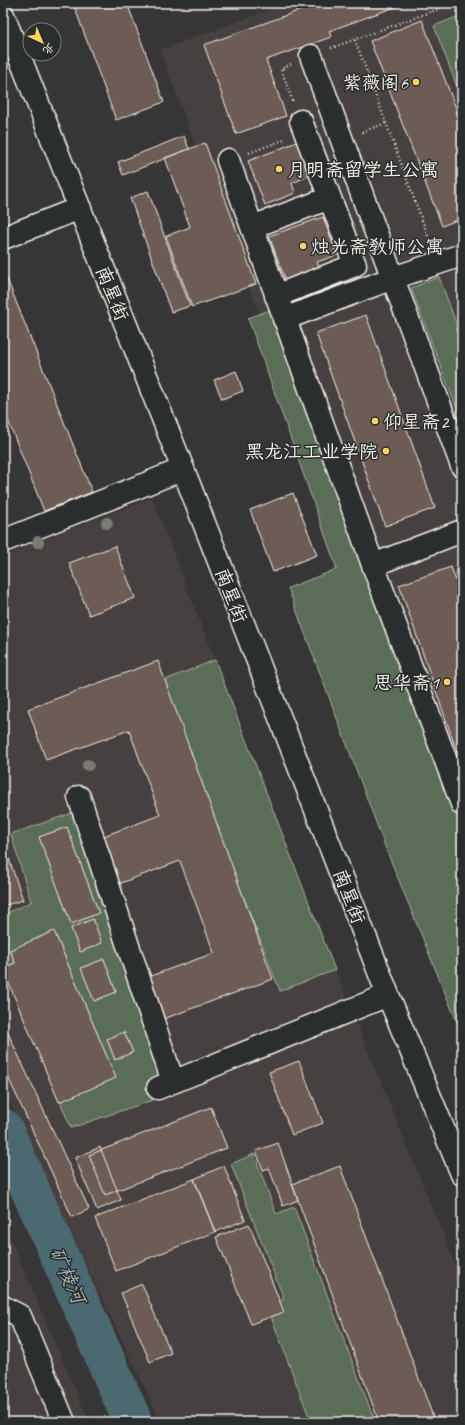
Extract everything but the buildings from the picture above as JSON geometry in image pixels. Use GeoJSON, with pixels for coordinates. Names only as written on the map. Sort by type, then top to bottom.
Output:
{"type":"FeatureCollection","features":[{"type":"Feature","properties":{"kind":"street","name":"南星街"},"geometry":{"type":"LineString","coordinates":[[3,15],[183,468],[388,995],[462,1174]]}},
{"type":"Feature","properties":{"kind":"street"},"geometry":{"type":"LineString","coordinates":[[311,56],[462,466]]}},
{"type":"Feature","properties":{"kind":"street"},"geometry":{"type":"LineString","coordinates":[[276,296],[355,265],[300,118]]}},
{"type":"Feature","properties":{"kind":"street"},"geometry":{"type":"LineString","coordinates":[[228,160],[373,565],[462,804]]}},
{"type":"Feature","properties":{"kind":"street"},"geometry":{"type":"LineString","coordinates":[[252,227],[330,198]]}},
{"type":"Feature","properties":{"kind":"street"},"geometry":{"type":"LineString","coordinates":[[3,238],[80,208]]}},
{"type":"Feature","properties":{"kind":"street"},"geometry":{"type":"LineString","coordinates":[[284,319],[462,254]]}},
{"type":"Feature","properties":{"kind":"street"},"geometry":{"type":"LineString","coordinates":[[3,541],[183,468]]}},
{"type":"Feature","properties":{"kind":"street"},"geometry":{"type":"LineString","coordinates":[[373,565],[462,531]]}},
{"type":"Feature","properties":{"kind":"street"},"geometry":{"type":"LineString","coordinates":[[79,797],[166,1085],[388,995]]}},
{"type":"Feature","properties":{"kind":"street"},"geometry":{"type":"LineString","coordinates":[[3,1307],[20,1316],[64,1422]]}},
{"type":"Feature","properties":{"kind":"path"},"geometry":{"type":"LineString","coordinates":[[336,46],[455,3]]}},
{"type":"Feature","properties":{"kind":"path"},"geometry":{"type":"LineString","coordinates":[[355,40],[438,263]]}},
{"type":"Feature","properties":{"kind":"path"},"geometry":{"type":"LineString","coordinates":[[228,160],[300,118],[281,69]]}},
{"type":"Feature","properties":{"kind":"path"},"geometry":{"type":"LineString","coordinates":[[368,130],[386,124]]}},
{"type":"Feature","properties":{"kind":"shaded area","name":"黑龙江工业学院"},"geometry":{"type":"Polygon","coordinates":[[[289,3],[462,3],[462,851],[160,50],[289,3]]]}},
{"type":"Feature","properties":{"kind":"shaded area"},"geometry":{"type":"Polygon","coordinates":[[[152,498],[335,970],[462,1281],[462,1422],[161,1422],[3,1087],[3,555],[152,498]]]}},
{"type":"Feature","properties":{"kind":"shaded area"},"geometry":{"type":"Polygon","coordinates":[[[3,1222],[89,1422],[3,1422],[3,1222]]]}},
{"type":"Feature","properties":{"kind":"green space"},"geometry":{"type":"Polygon","coordinates":[[[462,15],[462,100],[434,26],[462,15]]]}},
{"type":"Feature","properties":{"kind":"green space"},"geometry":{"type":"Polygon","coordinates":[[[439,277],[462,339],[462,422],[411,288],[439,277]]]}},
{"type":"Feature","properties":{"kind":"green space"},"geometry":{"type":"Polygon","coordinates":[[[287,304],[462,789],[462,1034],[386,849],[288,588],[337,569],[248,318],[287,304]]]}},
{"type":"Feature","properties":{"kind":"green space"},"geometry":{"type":"Polygon","coordinates":[[[215,660],[335,970],[280,991],[160,682],[215,660]]]}},
{"type":"Feature","properties":{"kind":"green space"},"geometry":{"type":"Polygon","coordinates":[[[75,812],[170,1094],[71,1128],[3,962],[3,915],[31,902],[11,834],[75,812]]]}},
{"type":"Feature","properties":{"kind":"green space"},"geometry":{"type":"Polygon","coordinates":[[[254,1154],[276,1214],[294,1207],[375,1422],[311,1422],[267,1306],[284,1299],[231,1164],[254,1154]]]}},
{"type":"Feature","properties":{"kind":"waterway","name":"矿棱河"},"geometry":{"type":"LineString","coordinates":[[3,1128],[133,1422]]}},
{"type":"Feature","properties":{"kind":"place","name":"紫薇阁6"},"geometry":{"type":"Point","coordinates":[416,82]}},
{"type":"Feature","properties":{"kind":"place","name":"月明斋留学生公寓"},"geometry":{"type":"Point","coordinates":[279,169]}},
{"type":"Feature","properties":{"kind":"place","name":"烛光斋教师公寓"},"geometry":{"type":"Point","coordinates":[303,246]}},
{"type":"Feature","properties":{"kind":"place","name":"仰星斋2"},"geometry":{"type":"Point","coordinates":[375,421]}},
{"type":"Feature","properties":{"kind":"place","name":"黑龙江工业学院"},"geometry":{"type":"Point","coordinates":[386,451]}},
{"type":"Feature","properties":{"kind":"place","name":"思华斋1"},"geometry":{"type":"Point","coordinates":[447,682]}}]}
